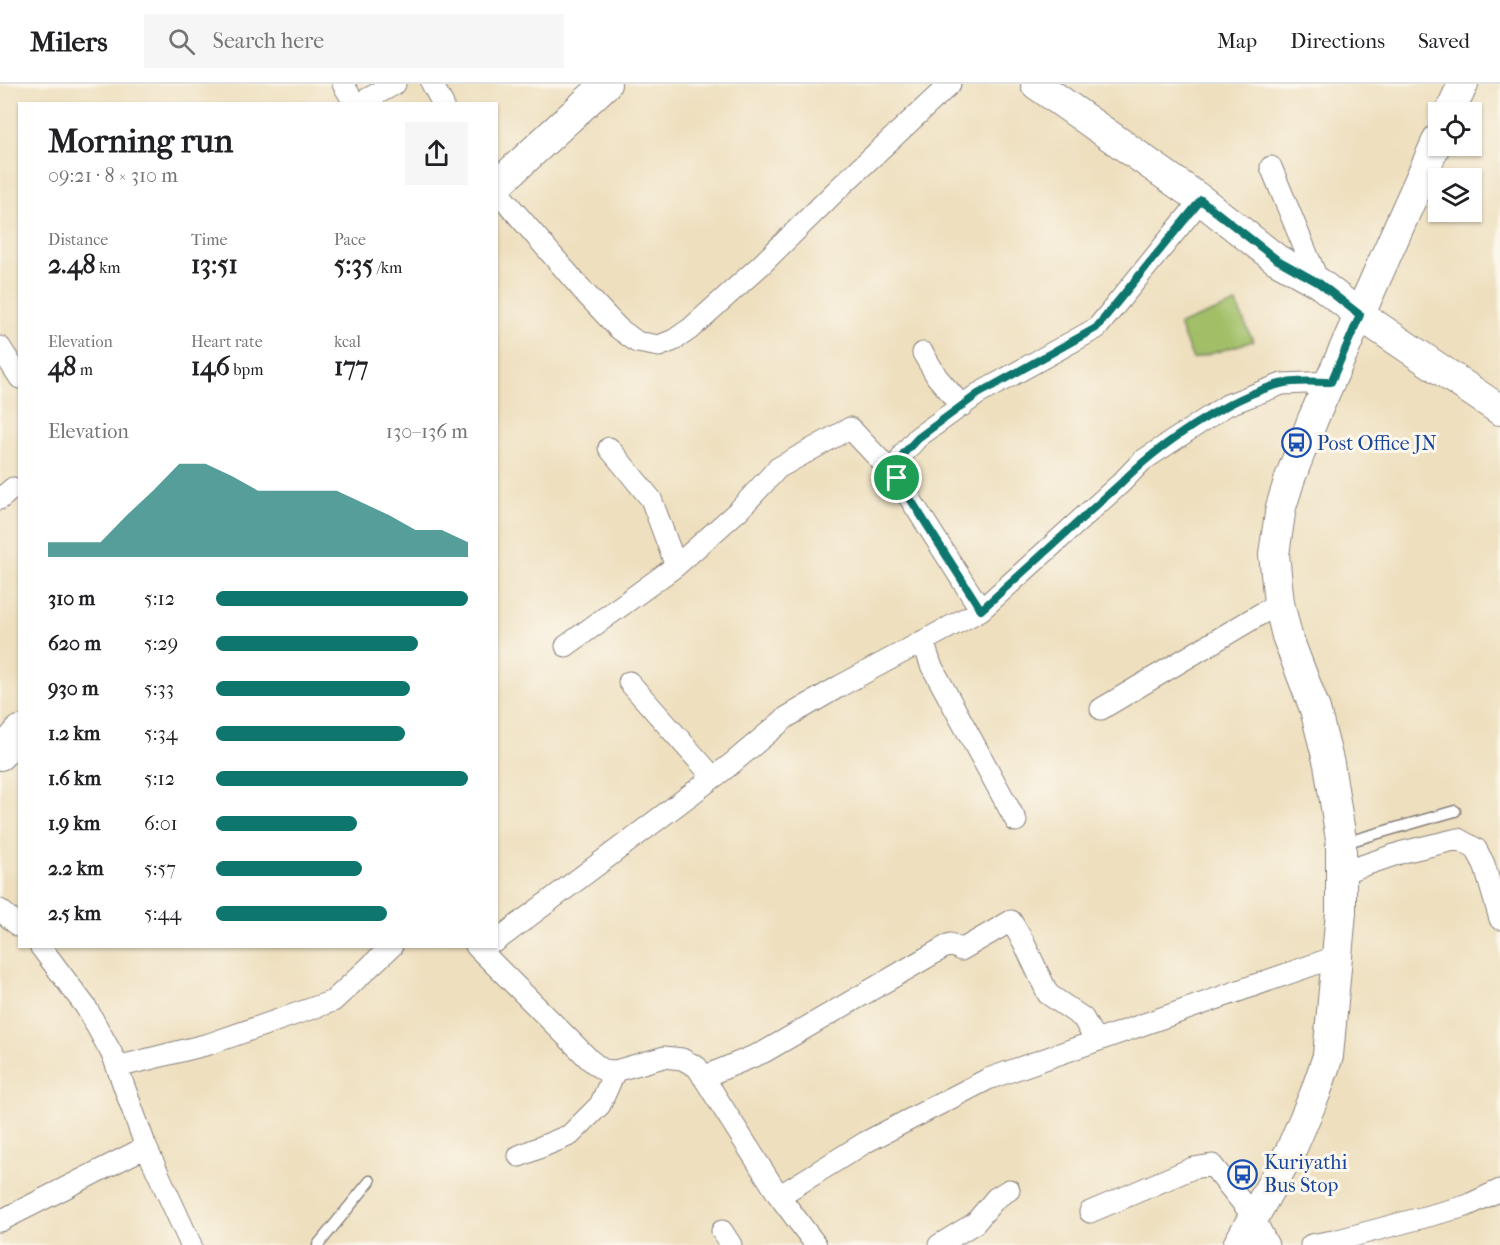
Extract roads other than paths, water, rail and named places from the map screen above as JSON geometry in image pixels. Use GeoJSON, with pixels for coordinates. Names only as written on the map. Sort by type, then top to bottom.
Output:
{"type":"FeatureCollection","features":[{"type":"Feature","properties":{"kind":"main road"},"geometry":{"type":"LineString","coordinates":[[499,179],[606,84]]}},
{"type":"Feature","properties":{"kind":"main road"},"geometry":{"type":"LineString","coordinates":[[1036,84],[1201,200],[1276,259],[1319,283],[1360,315],[1500,410]]}},
{"type":"Feature","properties":{"kind":"main road"},"geometry":{"type":"LineString","coordinates":[[1455,102],[1463,84]]}},
{"type":"Feature","properties":{"kind":"main road"},"geometry":{"type":"LineString","coordinates":[[1238,1245],[1291,1150],[1315,1094],[1328,1056],[1338,956],[1341,859],[1329,765],[1315,709],[1287,636],[1279,603],[1274,554],[1281,507],[1313,419],[1430,156]]}},
{"type":"Feature","properties":{"kind":"main road"},"geometry":{"type":"LineString","coordinates":[[0,755],[18,733]]}},
{"type":"Feature","properties":{"kind":"street"},"geometry":{"type":"LineString","coordinates":[[342,84],[355,102]]}},
{"type":"Feature","properties":{"kind":"street"},"geometry":{"type":"LineString","coordinates":[[360,102],[394,84]]}},
{"type":"Feature","properties":{"kind":"street"},"geometry":{"type":"LineString","coordinates":[[432,84],[442,102]]}},
{"type":"Feature","properties":{"kind":"street"},"geometry":{"type":"LineString","coordinates":[[499,179],[585,293],[618,328],[637,342],[659,346],[674,340],[690,329],[761,265],[950,84]]}},
{"type":"Feature","properties":{"kind":"street"},"geometry":{"type":"LineString","coordinates":[[1271,168],[1319,283]]}},
{"type":"Feature","properties":{"kind":"street"},"geometry":{"type":"LineString","coordinates":[[897,478],[899,464],[904,453],[918,438],[962,406],[1042,357],[1096,328],[1201,200]]}},
{"type":"Feature","properties":{"kind":"street"},"geometry":{"type":"LineString","coordinates":[[0,347],[18,375]]}},
{"type":"Feature","properties":{"kind":"street"},"geometry":{"type":"LineString","coordinates":[[923,353],[937,377],[962,406]]}},
{"type":"Feature","properties":{"kind":"street"},"geometry":{"type":"LineString","coordinates":[[498,938],[714,777],[787,717],[981,610],[1121,483],[1142,461],[1171,441],[1227,405],[1282,384],[1331,382]]}},
{"type":"Feature","properties":{"kind":"street"},"geometry":{"type":"LineString","coordinates":[[566,646],[676,566],[739,510],[778,468],[850,428],[897,478],[981,610]]}},
{"type":"Feature","properties":{"kind":"street"},"geometry":{"type":"LineString","coordinates":[[609,448],[651,499],[676,566]]}},
{"type":"Feature","properties":{"kind":"street"},"geometry":{"type":"LineString","coordinates":[[1101,709],[1279,603]]}},
{"type":"Feature","properties":{"kind":"street"},"geometry":{"type":"LineString","coordinates":[[923,641],[931,665],[1016,821]]}},
{"type":"Feature","properties":{"kind":"street"},"geometry":{"type":"LineString","coordinates":[[629,682],[714,777]]}},
{"type":"Feature","properties":{"kind":"street"},"geometry":{"type":"LineString","coordinates":[[1341,859],[1403,852],[1458,839],[1476,849],[1484,864],[1500,919]]}},
{"type":"Feature","properties":{"kind":"street"},"geometry":{"type":"LineString","coordinates":[[0,910],[18,925]]}},
{"type":"Feature","properties":{"kind":"street"},"geometry":{"type":"LineString","coordinates":[[703,1077],[764,1052],[950,944],[961,950],[1011,921],[1048,994],[1083,1018],[1096,1041]]}},
{"type":"Feature","properties":{"kind":"street"},"geometry":{"type":"LineString","coordinates":[[42,948],[86,1007],[113,1056],[146,1147],[191,1245]]}},
{"type":"Feature","properties":{"kind":"street"},"geometry":{"type":"LineString","coordinates":[[117,1067],[210,1044],[333,1001],[390,948]]}},
{"type":"Feature","properties":{"kind":"street"},"geometry":{"type":"LineString","coordinates":[[487,948],[590,1060],[603,1070],[615,1071],[664,1057],[682,1059],[697,1067],[779,1196],[816,1245]]}},
{"type":"Feature","properties":{"kind":"street"},"geometry":{"type":"LineString","coordinates":[[779,1196],[866,1142],[988,1079],[1338,956]]}},
{"type":"Feature","properties":{"kind":"street"},"geometry":{"type":"LineString","coordinates":[[519,1156],[570,1135],[600,1105],[615,1071]]}},
{"type":"Feature","properties":{"kind":"street"},"geometry":{"type":"LineString","coordinates":[[0,1221],[146,1147]]}},
{"type":"Feature","properties":{"kind":"street"},"geometry":{"type":"LineString","coordinates":[[1090,1212],[1192,1168],[1212,1165],[1253,1216],[1268,1245]]}},
{"type":"Feature","properties":{"kind":"street"},"geometry":{"type":"LineString","coordinates":[[939,1245],[975,1223],[996,1198],[1009,1190]]}},
{"type":"Feature","properties":{"kind":"street"},"geometry":{"type":"LineString","coordinates":[[1311,1245],[1466,1206],[1500,1190]]}},
{"type":"Feature","properties":{"kind":"lane"},"geometry":{"type":"LineString","coordinates":[[1341,859],[1455,811]]}},
{"type":"Feature","properties":{"kind":"lane"},"geometry":{"type":"LineString","coordinates":[[318,1245],[369,1181]]}},
{"type":"Feature","properties":{"kind":"place","name":"Post Office JN"},"geometry":{"type":"Point","coordinates":[1296,443]}},
{"type":"Feature","properties":{"kind":"place","name":"Kuriyathi Bus Stop"},"geometry":{"type":"Point","coordinates":[1243,1174]}}]}
